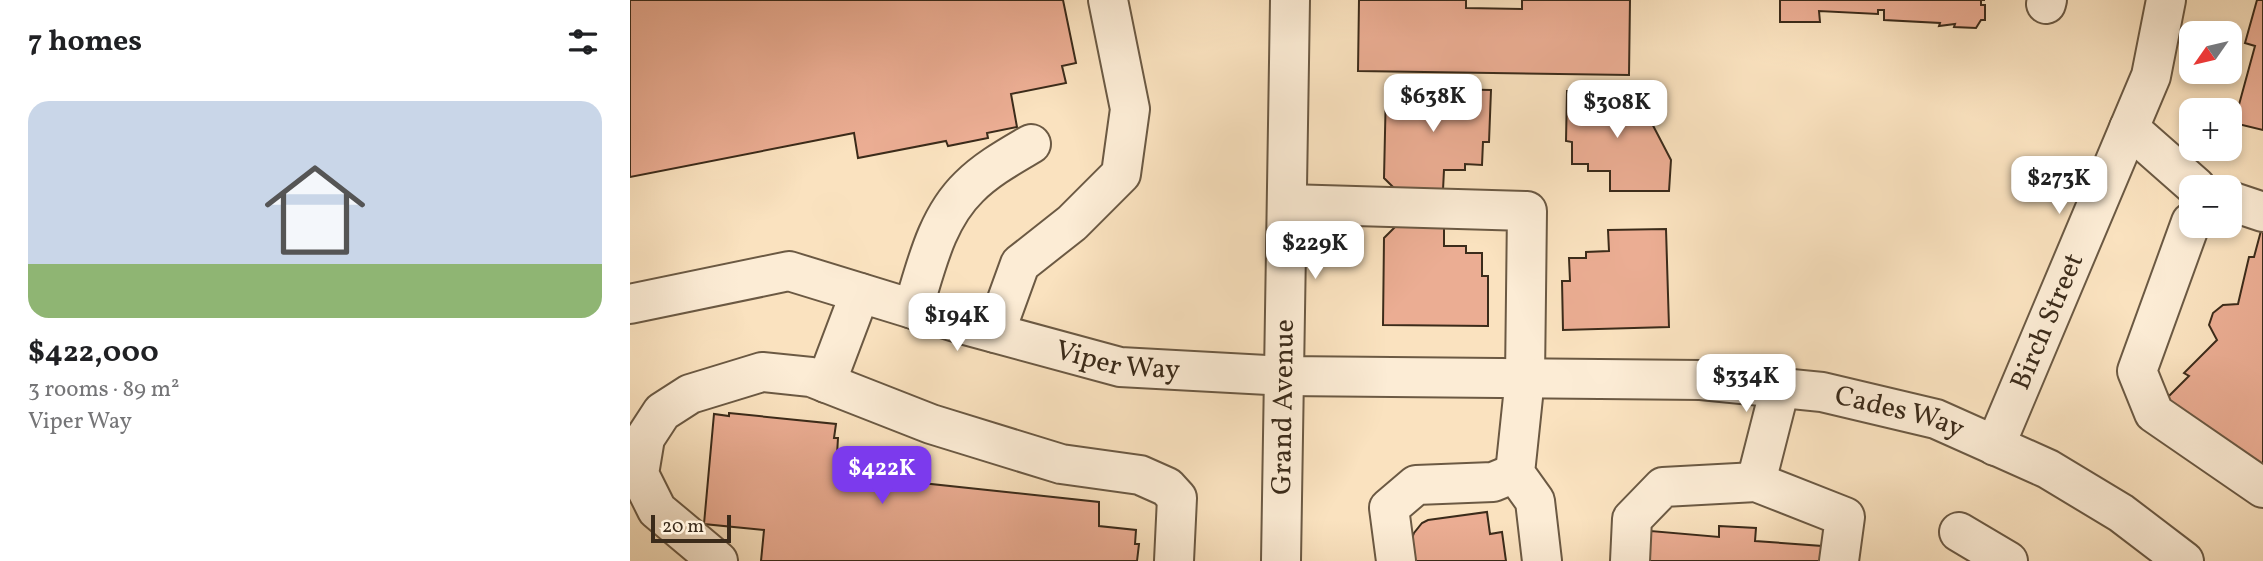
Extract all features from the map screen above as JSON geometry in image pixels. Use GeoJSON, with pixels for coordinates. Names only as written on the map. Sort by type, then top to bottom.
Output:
{"type":"FeatureCollection","features":[{"type":"Feature","properties":{"kind":"street"},"geometry":{"type":"LineString","coordinates":[[995,333],[1020,264],[1072,223],[1121,174],[1130,109],[1108,0]]}},
{"type":"Feature","properties":{"kind":"street","name":"Grand Avenue"},"geometry":{"type":"LineString","coordinates":[[1281,561],[1290,0]]}},
{"type":"Feature","properties":{"kind":"street","name":"Birch Street"},"geometry":{"type":"LineString","coordinates":[[1995,446],[2151,76],[2165,0]]}},
{"type":"Feature","properties":{"kind":"street"},"geometry":{"type":"LineString","coordinates":[[2129,128],[2182,175]]}},
{"type":"Feature","properties":{"kind":"street"},"geometry":{"type":"LineString","coordinates":[[913,309],[936,237],[948,213],[976,181],[994,166],[1031,145]]}},
{"type":"Feature","properties":{"kind":"street"},"geometry":{"type":"LineString","coordinates":[[1287,204],[1527,211],[1525,378],[1515,473],[1535,501],[1542,561]]}},
{"type":"Feature","properties":{"kind":"street"},"geometry":{"type":"LineString","coordinates":[[2242,205],[2263,212]]}},
{"type":"Feature","properties":{"kind":"street"},"geometry":{"type":"LineString","coordinates":[[2185,238],[2137,371],[2154,413],[2263,488]]}},
{"type":"Feature","properties":{"kind":"street","name":"Viper Way"},"geometry":{"type":"LineString","coordinates":[[630,304],[789,271],[995,333],[1121,367],[1284,376]]}},
{"type":"Feature","properties":{"kind":"street"},"geometry":{"type":"LineString","coordinates":[[826,383],[860,293]]}},
{"type":"Feature","properties":{"kind":"street"},"geometry":{"type":"LineString","coordinates":[[718,561],[657,510],[639,474],[637,434],[662,412],[690,394],[762,372],[811,377],[931,424],[1061,464],[1140,475],[1167,487],[1177,498],[1174,561]]}},
{"type":"Feature","properties":{"kind":"street","name":"Cades Way"},"geometry":{"type":"LineString","coordinates":[[1284,376],[1700,380],[1822,392],[1936,419],[2048,469],[2121,513],[2184,561]]}},
{"type":"Feature","properties":{"kind":"street"},"geometry":{"type":"LineString","coordinates":[[1755,482],[1780,388]]}},
{"type":"Feature","properties":{"kind":"street"},"geometry":{"type":"LineString","coordinates":[[1396,561],[1389,508],[1416,485],[1493,482],[1515,473]]}},
{"type":"Feature","properties":{"kind":"street"},"geometry":{"type":"LineString","coordinates":[[1630,561],[1632,519],[1662,486],[1755,482],[1846,517],[1839,561]]}},
{"type":"Feature","properties":{"kind":"street"},"geometry":{"type":"LineString","coordinates":[[1959,532],[2008,561]]}},
{"type":"Feature","properties":{"kind":"building"},"geometry":{"type":"Polygon","coordinates":[[[630,0],[1063,0],[1076,63],[1062,66],[1066,83],[1011,94],[1017,127],[987,133],[988,138],[948,146],[946,141],[858,158],[854,133],[630,177],[630,0]]]}},
{"type":"Feature","properties":{"kind":"building"},"geometry":{"type":"Polygon","coordinates":[[[1359,0],[1466,0],[1466,8],[1522,9],[1522,0],[1630,0],[1629,75],[1358,71],[1359,0]]]}},
{"type":"Feature","properties":{"kind":"building"},"geometry":{"type":"Polygon","coordinates":[[[1780,0],[1981,0],[1981,5],[1985,5],[1985,20],[1981,20],[1976,28],[1954,27],[1955,24],[1939,26],[1940,23],[1884,20],[1884,10],[1878,10],[1878,14],[1819,11],[1820,22],[1780,22],[1780,0]]]}},
{"type":"Feature","properties":{"kind":"building"},"geometry":{"type":"Polygon","coordinates":[[[2257,0],[2263,0],[2263,130],[2242,125],[2241,98],[2255,46],[2245,43],[2257,0]]]}},
{"type":"Feature","properties":{"kind":"building"},"geometry":{"type":"Polygon","coordinates":[[[1386,88],[1491,90],[1489,142],[1483,142],[1482,165],[1465,164],[1465,170],[1444,170],[1443,190],[1395,189],[1384,178],[1386,88]]]}},
{"type":"Feature","properties":{"kind":"building"},"geometry":{"type":"Polygon","coordinates":[[[1567,91],[1635,91],[1671,160],[1669,191],[1610,191],[1610,171],[1588,171],[1588,164],[1572,164],[1572,142],[1566,141],[1567,91]]]}},
{"type":"Feature","properties":{"kind":"building"},"geometry":{"type":"Polygon","coordinates":[[[1397,225],[1444,226],[1444,246],[1466,246],[1466,253],[1482,253],[1482,276],[1488,276],[1488,326],[1383,325],[1384,238],[1397,225]]]}},
{"type":"Feature","properties":{"kind":"building"},"geometry":{"type":"Polygon","coordinates":[[[2262,227],[2263,472],[2165,400],[2189,376],[2184,373],[2217,340],[2209,325],[2213,313],[2223,305],[2238,304],[2249,257],[2254,257],[2262,227]]]}},
{"type":"Feature","properties":{"kind":"building"},"geometry":{"type":"Polygon","coordinates":[[[1666,229],[1669,327],[1563,330],[1562,281],[1570,281],[1569,258],[1586,258],[1586,252],[1609,251],[1608,230],[1666,229]]]}},
{"type":"Feature","properties":{"kind":"building"},"geometry":{"type":"Polygon","coordinates":[[[729,413],[836,424],[834,438],[838,438],[837,455],[893,461],[891,474],[895,475],[894,480],[1099,502],[1099,526],[1136,530],[1135,544],[1139,544],[1137,561],[761,561],[764,530],[704,524],[714,414],[729,416],[729,413]]]}},
{"type":"Feature","properties":{"kind":"building"},"geometry":{"type":"Polygon","coordinates":[[[1487,512],[1490,534],[1502,532],[1506,561],[1413,561],[1411,541],[1422,523],[1487,512]]]}},
{"type":"Feature","properties":{"kind":"building"},"geometry":{"type":"Polygon","coordinates":[[[1719,526],[1756,528],[1755,541],[1822,546],[1821,561],[1648,561],[1651,531],[1719,537],[1719,526]]]}}]}
